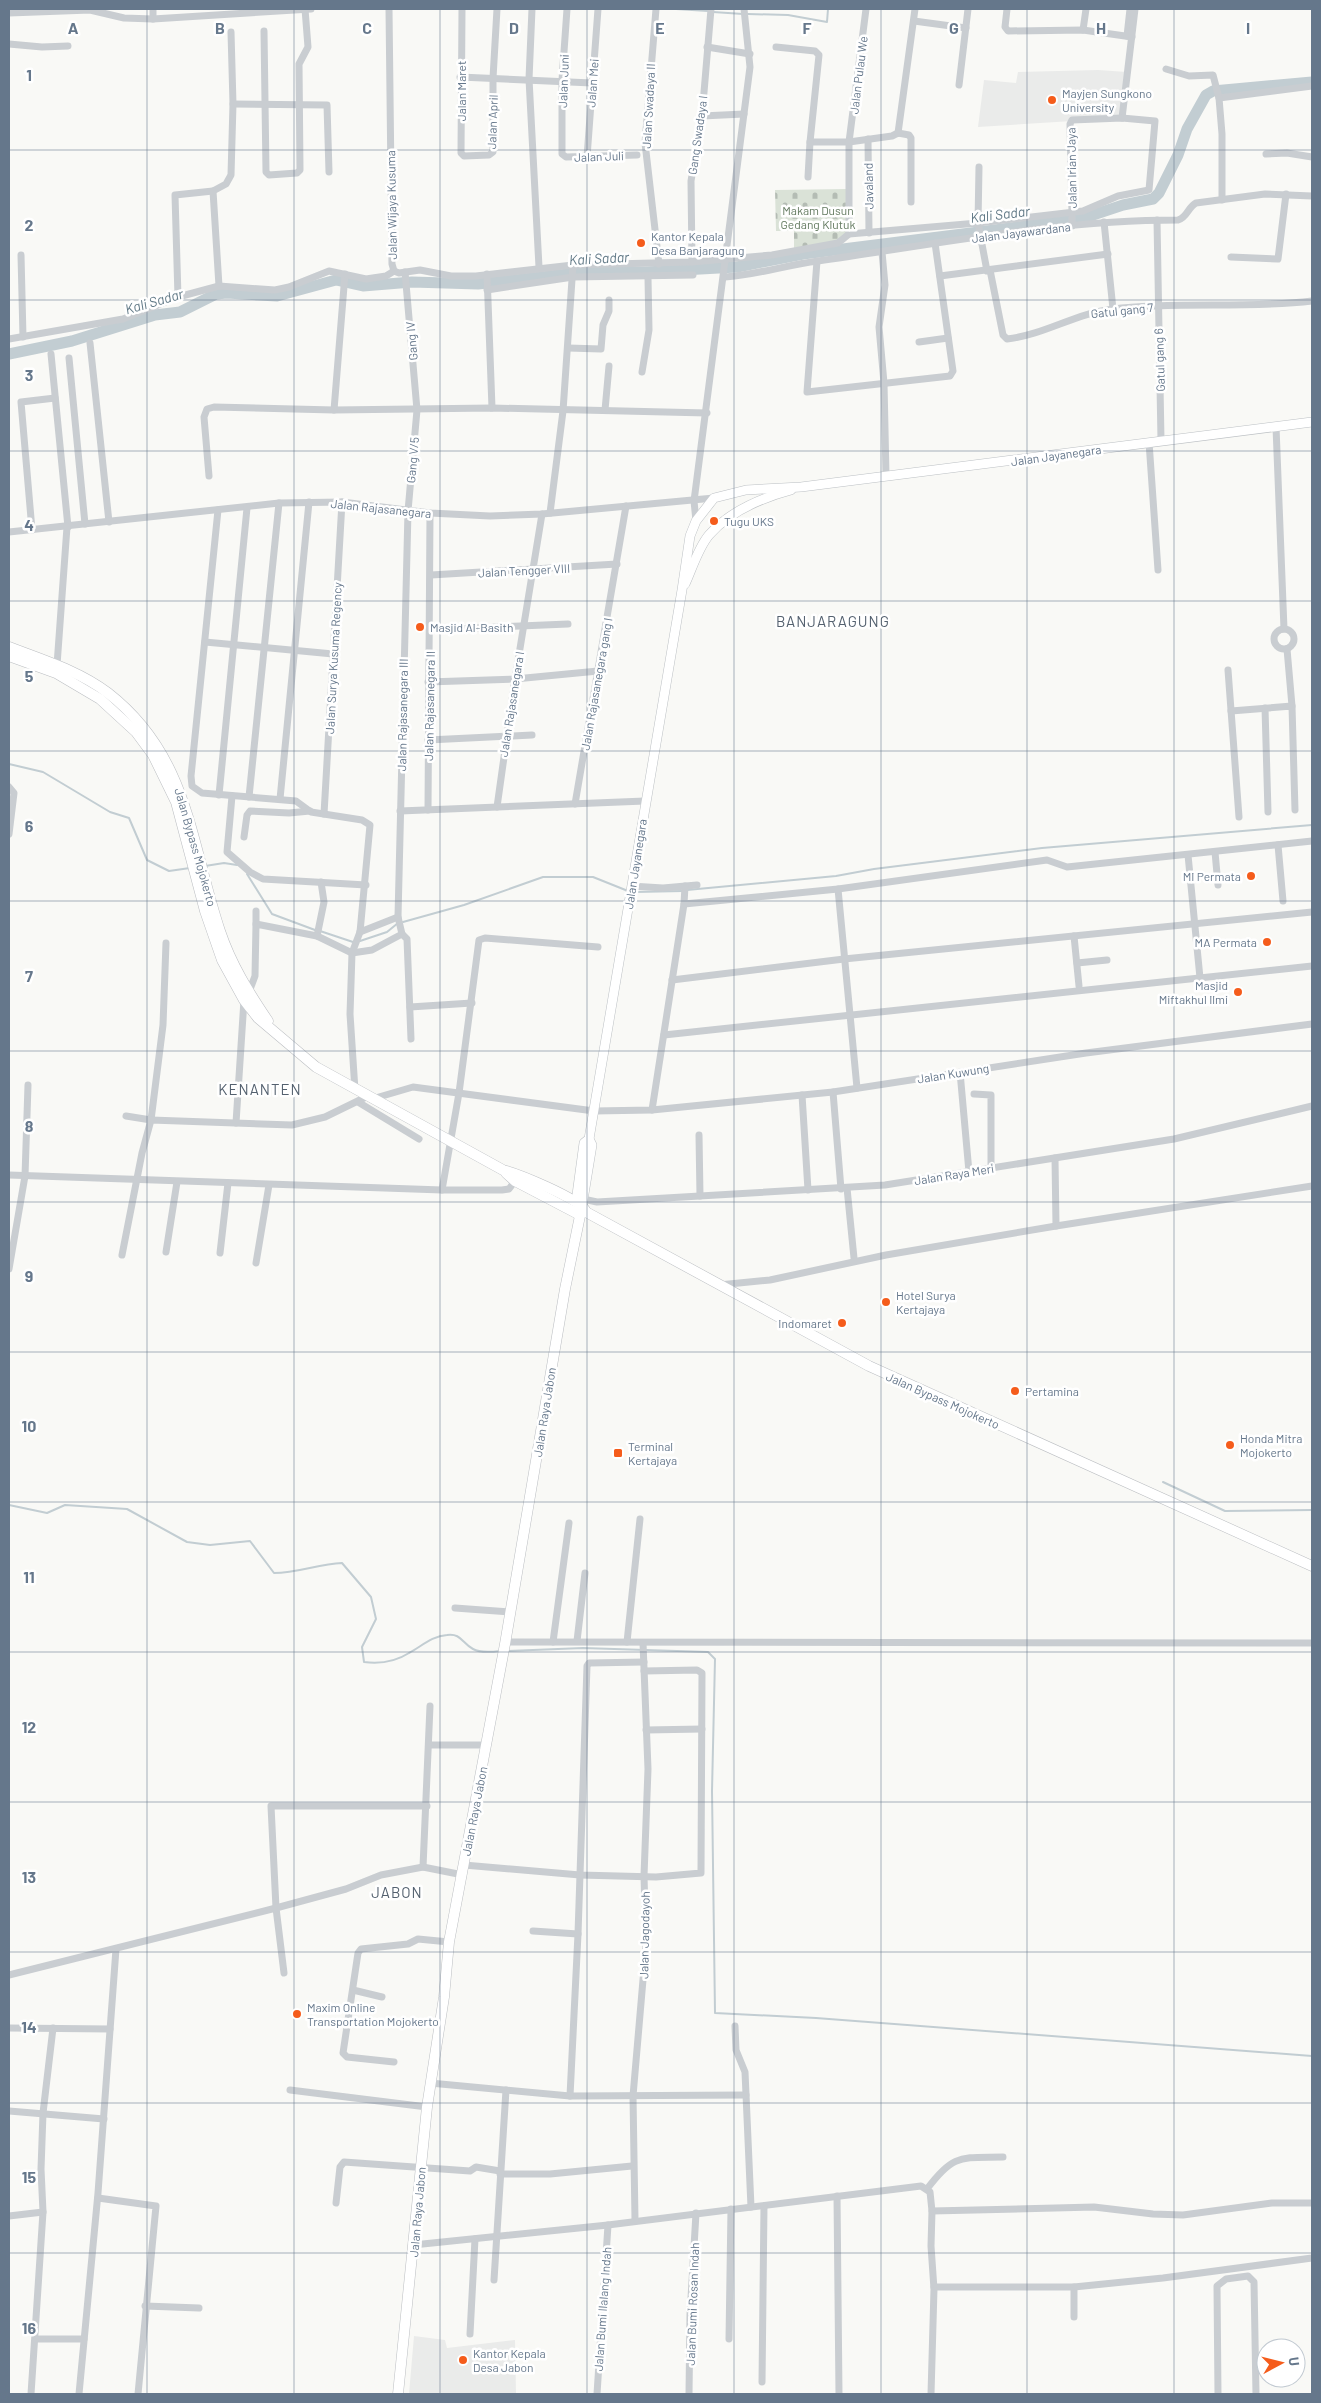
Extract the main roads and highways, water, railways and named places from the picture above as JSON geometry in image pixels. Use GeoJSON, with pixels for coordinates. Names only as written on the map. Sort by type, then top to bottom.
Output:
{"type":"FeatureCollection","features":[{"type":"Feature","properties":{"kind":"highway","name":"Jalan Bypass Mojokerto"},"geometry":{"type":"LineString","coordinates":[[9,647],[57,665],[108,693],[128,711],[154,742],[177,782],[201,881],[246,996],[274,1030],[302,1057],[355,1090],[365,1100],[503,1170],[517,1174],[580,1211],[887,1375],[1312,1566]]}},
{"type":"Feature","properties":{"kind":"highway","name":"Jalan Bypass Mojokerto"},"geometry":{"type":"LineString","coordinates":[[9,656],[56,674],[82,687],[120,715],[136,732],[153,755],[170,786],[195,855]]}},
{"type":"Feature","properties":{"kind":"highway","name":"Jalan Bypass Mojokerto"},"geometry":{"type":"LineString","coordinates":[[503,1170],[515,1181],[580,1211]]}},
{"type":"Feature","properties":{"kind":"highway","name":"Jalan Raya Jabon"},"geometry":{"type":"LineString","coordinates":[[398,2394],[427,2107],[444,1997],[449,1942],[506,1643],[580,1211]]}},
{"type":"Feature","properties":{"kind":"main road","name":"Jalan Jayanegara"},"geometry":{"type":"LineString","coordinates":[[682,590],[708,536],[742,509],[770,496],[800,487],[1312,422]]}},
{"type":"Feature","properties":{"kind":"main road","name":"Jalan Jayanegara"},"geometry":{"type":"LineString","coordinates":[[580,1211],[584,1143],[589,1139],[594,1112],[690,536],[696,521],[714,498],[735,492],[776,486],[800,487]]}},
{"type":"Feature","properties":{"kind":"main road"},"geometry":{"type":"LineString","coordinates":[[735,492],[742,498],[742,509]]}},
{"type":"Feature","properties":{"kind":"main road"},"geometry":{"type":"LineString","coordinates":[[690,536],[699,545],[704,544]]}},
{"type":"Feature","properties":{"kind":"waterway"},"geometry":{"type":"LineString","coordinates":[[676,9],[708,11]]}},
{"type":"Feature","properties":{"kind":"waterway"},"geometry":{"type":"LineString","coordinates":[[748,14],[788,15],[827,22],[828,9]]}},
{"type":"Feature","properties":{"kind":"waterway"},"geometry":{"type":"LineString","coordinates":[[713,12],[743,14]]}},
{"type":"Feature","properties":{"kind":"waterway","name":"Kali Sadar"},"geometry":{"type":"LineString","coordinates":[[9,354],[72,341],[155,315],[180,312],[216,294],[277,296],[336,280],[363,286],[412,282],[478,284],[586,272],[646,272],[737,267],[803,254],[1081,219],[1123,205],[1153,199],[1159,193],[1178,155],[1187,129],[1206,95],[1213,91],[1312,82]]}},
{"type":"Feature","properties":{"kind":"waterway"},"geometry":{"type":"LineString","coordinates":[[9,764],[43,772],[110,812],[129,818],[147,860],[169,871],[190,868]]}},
{"type":"Feature","properties":{"kind":"waterway"},"geometry":{"type":"LineString","coordinates":[[687,890],[836,876],[874,869],[1042,848],[1312,825]]}},
{"type":"Feature","properties":{"kind":"waterway"},"geometry":{"type":"LineString","coordinates":[[205,866],[224,863],[237,865]]}},
{"type":"Feature","properties":{"kind":"waterway"},"geometry":{"type":"LineString","coordinates":[[247,874],[272,914],[315,930]]}},
{"type":"Feature","properties":{"kind":"waterway"},"geometry":{"type":"LineString","coordinates":[[403,922],[464,905],[543,877],[593,877],[628,891]]}},
{"type":"Feature","properties":{"kind":"waterway"},"geometry":{"type":"LineString","coordinates":[[635,892],[683,891]]}},
{"type":"Feature","properties":{"kind":"waterway"},"geometry":{"type":"LineString","coordinates":[[360,941],[387,932],[398,923]]}},
{"type":"Feature","properties":{"kind":"waterway"},"geometry":{"type":"LineString","coordinates":[[320,931],[353,942]]}},
{"type":"Feature","properties":{"kind":"waterway"},"geometry":{"type":"LineString","coordinates":[[1163,1482],[1225,1511],[1312,1510]]}},
{"type":"Feature","properties":{"kind":"waterway"},"geometry":{"type":"LineString","coordinates":[[9,1505],[47,1513],[65,1505],[127,1509],[187,1542],[210,1545],[250,1541],[274,1573],[342,1563],[371,1597],[376,1619],[362,1647],[364,1662],[376,1663],[393,1660],[404,1656],[432,1639],[447,1635],[458,1637],[469,1647],[476,1650],[486,1652],[500,1651]]}},
{"type":"Feature","properties":{"kind":"waterway"},"geometry":{"type":"LineString","coordinates":[[507,1651],[583,1648],[708,1652],[715,1659],[712,1791],[715,2013],[816,2018],[1312,2056]]}},
{"type":"Feature","properties":{"kind":"place","name":"Mayjen Sungkono University"},"geometry":{"type":"Point","coordinates":[1052,100]}},
{"type":"Feature","properties":{"kind":"place","name":"Kantor Kepala Desa Banjaragung"},"geometry":{"type":"Point","coordinates":[641,243]}},
{"type":"Feature","properties":{"kind":"place","name":"Tugu UKS"},"geometry":{"type":"Point","coordinates":[714,521]}},
{"type":"Feature","properties":{"kind":"place","name":"Masjid Al-Basith"},"geometry":{"type":"Point","coordinates":[420,627]}},
{"type":"Feature","properties":{"kind":"place","name":"MI Permata"},"geometry":{"type":"Point","coordinates":[1251,876]}},
{"type":"Feature","properties":{"kind":"place","name":"MA Permata"},"geometry":{"type":"Point","coordinates":[1267,942]}},
{"type":"Feature","properties":{"kind":"place","name":"Masjid Miftakhul Ilmi"},"geometry":{"type":"Point","coordinates":[1238,992]}},
{"type":"Feature","properties":{"kind":"place","name":"Hotel Surya Kertajaya"},"geometry":{"type":"Point","coordinates":[886,1302]}},
{"type":"Feature","properties":{"kind":"place","name":"Indomaret"},"geometry":{"type":"Point","coordinates":[842,1323]}},
{"type":"Feature","properties":{"kind":"place","name":"Pertamina"},"geometry":{"type":"Point","coordinates":[1015,1391]}},
{"type":"Feature","properties":{"kind":"place","name":"Honda Mitra Mojokerto"},"geometry":{"type":"Point","coordinates":[1230,1445]}},
{"type":"Feature","properties":{"kind":"place","name":"Terminal Kertajaya"},"geometry":{"type":"Point","coordinates":[618,1453]}},
{"type":"Feature","properties":{"kind":"place","name":"Maxim Online Transportation Mojokerto"},"geometry":{"type":"Point","coordinates":[297,2014]}},
{"type":"Feature","properties":{"kind":"place","name":"Kantor Kepala Desa Jabon"},"geometry":{"type":"Point","coordinates":[463,2360]}},
{"type":"Feature","properties":{"kind":"district","name":"BANJARAGUNG"},"geometry":{"type":"Point","coordinates":[833,621]}},
{"type":"Feature","properties":{"kind":"district","name":"KENANTEN"},"geometry":{"type":"Point","coordinates":[260,1089]}},
{"type":"Feature","properties":{"kind":"district","name":"JABON"},"geometry":{"type":"Point","coordinates":[397,1892]}},
{"type":"Feature","properties":{"kind":"park label","name":"Makam Dusun Gedang Klutuk"},"geometry":{"type":"Point","coordinates":[818,217]}}]}
